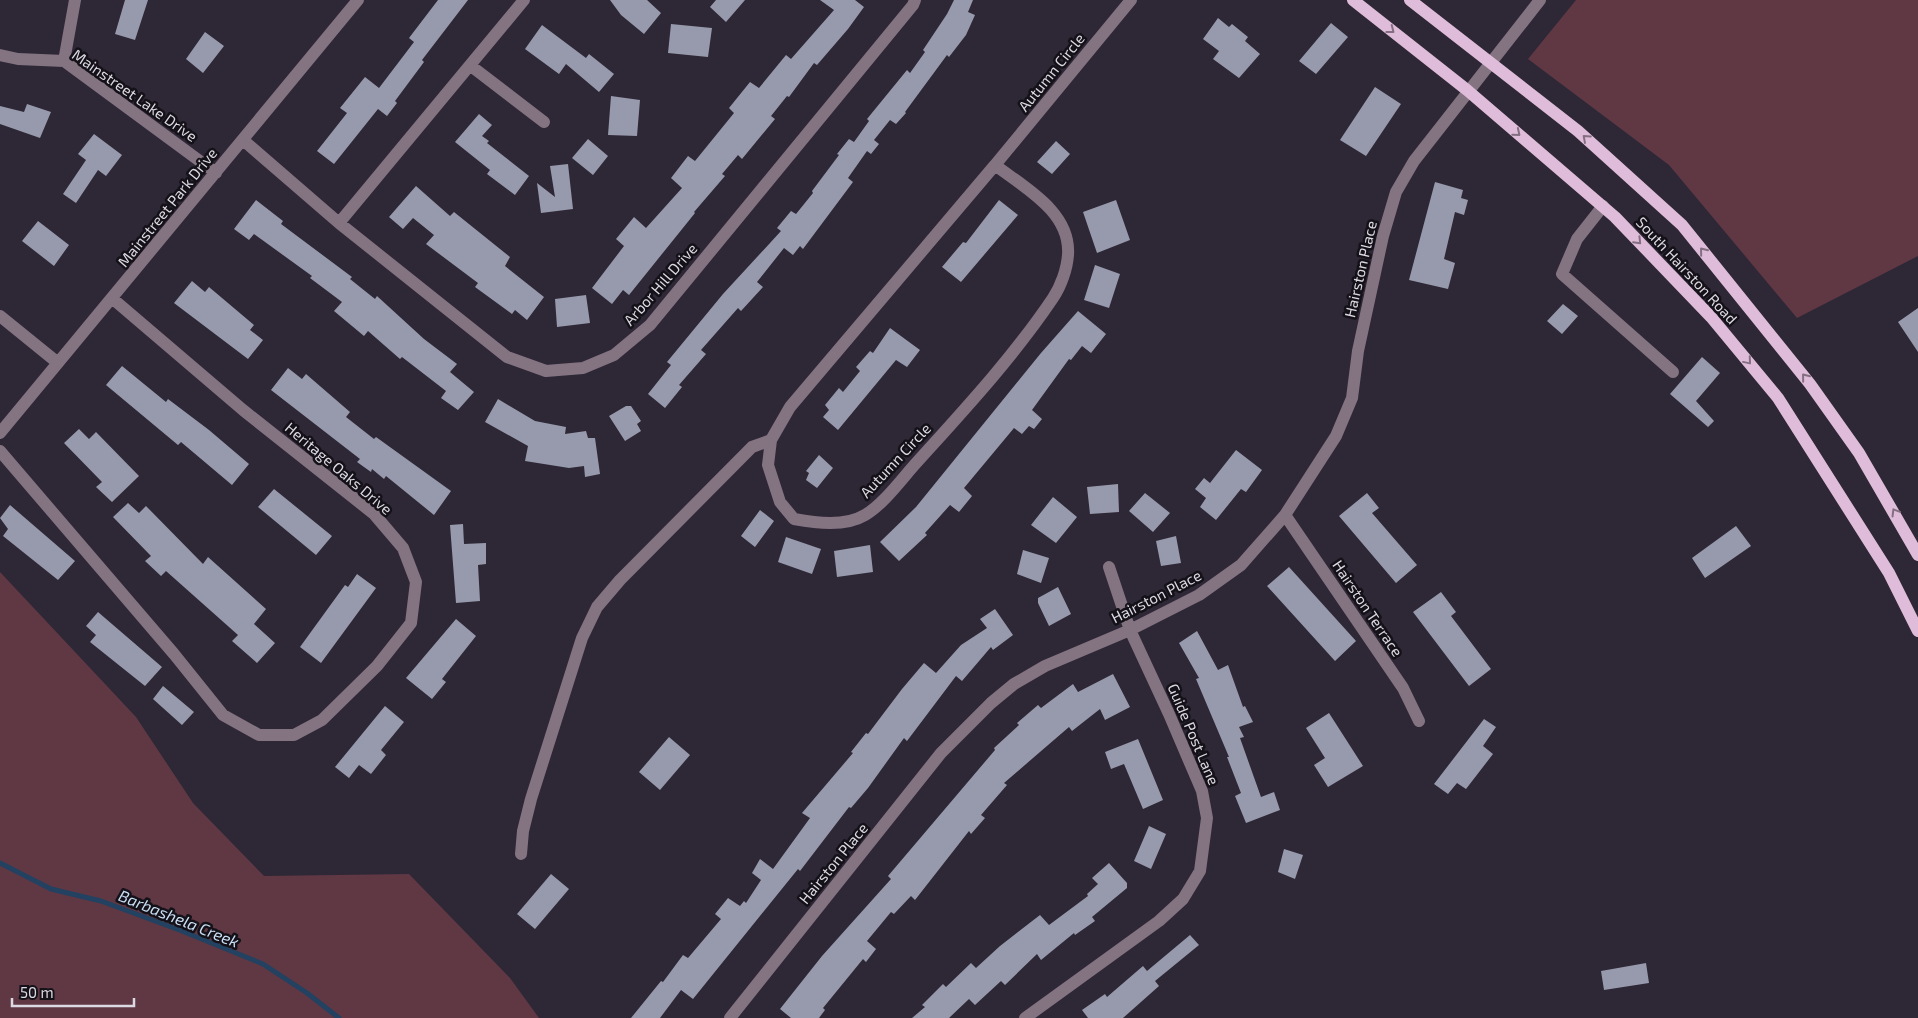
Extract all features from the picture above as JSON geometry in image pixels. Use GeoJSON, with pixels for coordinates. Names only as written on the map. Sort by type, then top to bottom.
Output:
{"type":"FeatureCollection","features":[{"type":"Feature","properties":{"kind":"main road","name":"South Hairston Road"},"geometry":{"type":"LineString","coordinates":[[1353,0],[1467,90],[1603,206],[1712,317],[1778,398],[1889,574],[1918,631]]}},
{"type":"Feature","properties":{"kind":"main road","name":"South Hairston Road"},"geometry":{"type":"LineString","coordinates":[[1410,0],[1491,61],[1578,131],[1682,225],[1815,391],[1859,453],[1918,555]]}},
{"type":"Feature","properties":{"kind":"street"},"geometry":{"type":"LineString","coordinates":[[64,61],[75,0]]}},
{"type":"Feature","properties":{"kind":"street","name":"Mainstreet Park Drive"},"geometry":{"type":"LineString","coordinates":[[0,433],[113,299],[358,0]]}},
{"type":"Feature","properties":{"kind":"street"},"geometry":{"type":"LineString","coordinates":[[340,223],[524,0]]}},
{"type":"Feature","properties":{"kind":"street","name":"Arbor Hill Drive"},"geometry":{"type":"LineString","coordinates":[[243,140],[340,223],[507,357],[546,371],[583,368],[614,355],[650,325],[913,6],[915,0]]}},
{"type":"Feature","properties":{"kind":"street","name":"Autumn Circle"},"geometry":{"type":"LineString","coordinates":[[996,165],[1045,203],[1062,224],[1068,254],[1063,279],[1054,297],[984,388],[886,496],[865,516],[838,523],[794,519],[780,502],[768,465],[771,440],[790,407],[996,165],[1131,0]]}},
{"type":"Feature","properties":{"kind":"street","name":"Hairston Place"},"geometry":{"type":"LineString","coordinates":[[730,1018],[941,753],[991,703],[1014,684],[1045,666],[1130,630],[1199,595],[1241,564],[1285,515],[1336,436],[1352,398],[1358,351],[1383,236],[1396,192],[1414,161],[1467,90],[1540,0]]}},
{"type":"Feature","properties":{"kind":"street","name":"Mainstreet Lake Drive"},"geometry":{"type":"LineString","coordinates":[[0,55],[18,59],[64,61],[216,173]]}},
{"type":"Feature","properties":{"kind":"street"},"geometry":{"type":"LineString","coordinates":[[471,66],[544,122]]}},
{"type":"Feature","properties":{"kind":"street"},"geometry":{"type":"LineString","coordinates":[[1603,206],[1577,239],[1562,274],[1673,372]]}},
{"type":"Feature","properties":{"kind":"street","name":"Heritage Oaks Drive"},"geometry":{"type":"LineString","coordinates":[[0,452],[174,654],[223,715],[259,735],[294,735],[322,720],[377,666],[411,623],[416,582],[404,548],[374,514],[243,410],[113,299]]}},
{"type":"Feature","properties":{"kind":"street"},"geometry":{"type":"LineString","coordinates":[[0,316],[58,363]]}},
{"type":"Feature","properties":{"kind":"street"},"geometry":{"type":"LineString","coordinates":[[521,854],[523,831],[531,799],[582,638],[597,607],[620,580],[752,447],[771,440]]}},
{"type":"Feature","properties":{"kind":"street","name":"Hairston Terrace"},"geometry":{"type":"LineString","coordinates":[[1285,515],[1403,688],[1419,721]]}},
{"type":"Feature","properties":{"kind":"street","name":"Guide Post Lane"},"geometry":{"type":"LineString","coordinates":[[1026,1018],[1159,921],[1183,899],[1200,870],[1207,818],[1202,791],[1130,630],[1109,567]]}},
{"type":"Feature","properties":{"kind":"shaded area"},"geometry":{"type":"Polygon","coordinates":[[[1576,0],[1918,0],[1918,256],[1797,318],[1669,165],[1528,59],[1576,0]]]}},
{"type":"Feature","properties":{"kind":"shaded area"},"geometry":{"type":"Polygon","coordinates":[[[0,572],[136,717],[193,803],[264,876],[409,874],[510,978],[539,1018],[0,1018],[0,572]]]}},
{"type":"Feature","properties":{"kind":"building"},"geometry":{"type":"Polygon","coordinates":[[[125,0],[148,0],[135,40],[115,34],[125,0]]]}},
{"type":"Feature","properties":{"kind":"building"},"geometry":{"type":"Polygon","coordinates":[[[438,0],[468,0],[422,60],[424,62],[395,101],[397,103],[387,116],[378,109],[334,164],[317,151],[347,113],[340,108],[365,77],[379,88],[414,42],[409,38],[438,0]]]}},
{"type":"Feature","properties":{"kind":"building"},"geometry":{"type":"Polygon","coordinates":[[[610,0],[647,0],[661,13],[644,34],[621,15],[610,0]]]}},
{"type":"Feature","properties":{"kind":"building"},"geometry":{"type":"Polygon","coordinates":[[[716,0],[745,0],[726,22],[710,7],[716,0]]]}},
{"type":"Feature","properties":{"kind":"building"},"geometry":{"type":"Polygon","coordinates":[[[820,0],[855,0],[864,7],[817,65],[814,63],[789,97],[787,96],[771,116],[775,119],[742,159],[738,155],[722,174],[725,176],[694,212],[629,295],[623,290],[612,304],[592,288],[624,246],[616,239],[634,217],[646,228],[682,188],[671,178],[688,156],[695,161],[734,113],[729,108],[750,82],[759,88],[786,55],[791,59],[834,10],[820,0]]]}},
{"type":"Feature","properties":{"kind":"building"},"geometry":{"type":"Polygon","coordinates":[[[954,0],[973,0],[968,12],[975,15],[966,35],[949,57],[947,55],[906,113],[896,124],[890,120],[874,140],[879,144],[871,154],[867,151],[848,178],[853,182],[803,249],[800,246],[793,255],[784,248],[757,282],[763,287],[741,311],[738,308],[701,350],[706,354],[679,385],[682,387],[665,408],[648,394],[671,365],[667,362],[723,294],[781,231],[777,228],[791,211],[796,214],[839,155],[837,154],[849,139],[854,142],[869,121],[867,119],[907,70],[910,73],[925,52],[923,50],[954,0]]]}},
{"type":"Feature","properties":{"kind":"building"},"geometry":{"type":"Polygon","coordinates":[[[1218,18],[1229,27],[1232,24],[1248,37],[1245,41],[1260,54],[1239,78],[1213,59],[1219,51],[1203,39],[1218,18]]]}},
{"type":"Feature","properties":{"kind":"building"},"geometry":{"type":"Polygon","coordinates":[[[1331,23],[1348,37],[1316,74],[1299,61],[1331,23]]]}},
{"type":"Feature","properties":{"kind":"building"},"geometry":{"type":"Polygon","coordinates":[[[671,24],[712,28],[708,57],[668,53],[671,24]]]}},
{"type":"Feature","properties":{"kind":"building"},"geometry":{"type":"Polygon","coordinates":[[[542,25],[586,58],[589,54],[614,74],[599,92],[566,64],[559,74],[525,49],[542,25]]]}},
{"type":"Feature","properties":{"kind":"building"},"geometry":{"type":"Polygon","coordinates":[[[205,32],[224,46],[203,73],[186,59],[205,32]]]}},
{"type":"Feature","properties":{"kind":"building"},"geometry":{"type":"Polygon","coordinates":[[[1375,87],[1401,104],[1366,156],[1340,140],[1375,87]]]}},
{"type":"Feature","properties":{"kind":"building"},"geometry":{"type":"Polygon","coordinates":[[[611,96],[640,100],[637,136],[608,135],[611,96]]]}},
{"type":"Feature","properties":{"kind":"building"},"geometry":{"type":"Polygon","coordinates":[[[27,104],[51,112],[40,138],[0,124],[0,106],[24,112],[27,104]]]}},
{"type":"Feature","properties":{"kind":"building"},"geometry":{"type":"Polygon","coordinates":[[[479,114],[492,125],[482,136],[489,141],[487,143],[529,176],[515,195],[487,174],[490,170],[455,142],[479,114]]]}},
{"type":"Feature","properties":{"kind":"building"},"geometry":{"type":"Polygon","coordinates":[[[94,134],[122,155],[106,176],[98,170],[76,203],[63,194],[86,160],[78,154],[94,134]]]}},
{"type":"Feature","properties":{"kind":"building"},"geometry":{"type":"Polygon","coordinates":[[[588,139],[608,156],[593,175],[572,158],[588,139]]]}},
{"type":"Feature","properties":{"kind":"building"},"geometry":{"type":"Polygon","coordinates":[[[1056,141],[1070,154],[1052,174],[1037,162],[1056,141]]]}},
{"type":"Feature","properties":{"kind":"building"},"geometry":{"type":"Polygon","coordinates":[[[568,164],[573,209],[541,213],[537,183],[555,197],[550,166],[568,164]]]}},
{"type":"Feature","properties":{"kind":"building"},"geometry":{"type":"Polygon","coordinates":[[[1435,182],[1463,190],[1461,198],[1468,200],[1464,215],[1455,212],[1444,259],[1455,263],[1448,289],[1409,280],[1435,182]]]}},
{"type":"Feature","properties":{"kind":"building"},"geometry":{"type":"Polygon","coordinates":[[[416,186],[450,216],[454,212],[510,257],[505,266],[544,297],[527,320],[515,310],[512,314],[475,287],[478,283],[426,244],[434,235],[413,218],[403,229],[389,217],[416,186]]]}},
{"type":"Feature","properties":{"kind":"building"},"geometry":{"type":"Polygon","coordinates":[[[256,200],[283,221],[281,224],[352,277],[350,279],[375,299],[377,296],[424,339],[457,364],[450,372],[474,392],[458,410],[441,398],[446,391],[402,357],[400,359],[368,331],[364,336],[334,311],[342,302],[310,278],[312,276],[254,234],[249,240],[234,229],[256,200]]]}},
{"type":"Feature","properties":{"kind":"building"},"geometry":{"type":"Polygon","coordinates":[[[999,200],[1018,215],[961,282],[942,267],[963,242],[966,243],[999,200]]]}},
{"type":"Feature","properties":{"kind":"building"},"geometry":{"type":"Polygon","coordinates":[[[1116,200],[1130,240],[1097,253],[1083,212],[1116,200]]]}},
{"type":"Feature","properties":{"kind":"building"},"geometry":{"type":"Polygon","coordinates":[[[38,221],[69,245],[54,266],[22,241],[38,221]]]}},
{"type":"Feature","properties":{"kind":"building"},"geometry":{"type":"Polygon","coordinates":[[[1095,265],[1120,274],[1109,308],[1084,300],[1095,265]]]}},
{"type":"Feature","properties":{"kind":"building"},"geometry":{"type":"Polygon","coordinates":[[[192,281],[205,292],[209,287],[254,325],[250,330],[263,340],[248,359],[174,303],[192,281]]]}},
{"type":"Feature","properties":{"kind":"building"},"geometry":{"type":"Polygon","coordinates":[[[586,295],[590,323],[557,327],[555,299],[586,295]]]}},
{"type":"Feature","properties":{"kind":"building"},"geometry":{"type":"Polygon","coordinates":[[[1563,304],[1578,316],[1562,334],[1547,321],[1563,304]]]}},
{"type":"Feature","properties":{"kind":"building"},"geometry":{"type":"Polygon","coordinates":[[[1918,308],[1918,352],[1898,322],[1918,308]]]}},
{"type":"Feature","properties":{"kind":"building"},"geometry":{"type":"Polygon","coordinates":[[[1078,311],[1106,334],[1091,353],[1082,346],[1071,360],[1069,359],[1032,410],[1042,419],[1034,429],[1029,426],[1022,434],[1014,428],[964,488],[972,496],[959,512],[950,505],[925,533],[927,535],[899,561],[880,542],[916,507],[1041,353],[1078,311]]]}},
{"type":"Feature","properties":{"kind":"building"},"geometry":{"type":"Polygon","coordinates":[[[890,328],[920,350],[907,367],[896,360],[838,430],[823,417],[829,410],[825,405],[839,388],[843,392],[860,371],[856,367],[870,351],[873,353],[890,328]]]}},
{"type":"Feature","properties":{"kind":"building"},"geometry":{"type":"Polygon","coordinates":[[[1702,357],[1720,373],[1696,401],[1714,421],[1708,427],[1670,394],[1702,357]]]}},
{"type":"Feature","properties":{"kind":"building"},"geometry":{"type":"Polygon","coordinates":[[[122,366],[166,402],[168,399],[209,430],[249,464],[232,485],[181,442],[178,445],[106,385],[122,366]]]}},
{"type":"Feature","properties":{"kind":"building"},"geometry":{"type":"Polygon","coordinates":[[[288,368],[302,379],[306,374],[350,412],[346,417],[374,439],[376,437],[451,491],[434,515],[386,476],[384,479],[372,469],[371,472],[357,462],[360,459],[271,390],[288,368]]]}},
{"type":"Feature","properties":{"kind":"building"},"geometry":{"type":"Polygon","coordinates":[[[498,399],[535,421],[566,427],[565,434],[586,431],[588,438],[595,438],[600,474],[585,477],[584,466],[569,468],[525,461],[528,446],[485,422],[498,399]]]}},
{"type":"Feature","properties":{"kind":"building"},"geometry":{"type":"Polygon","coordinates":[[[626,406],[631,406],[641,421],[637,424],[641,431],[625,441],[609,416],[626,406]]]}},
{"type":"Feature","properties":{"kind":"building"},"geometry":{"type":"Polygon","coordinates":[[[79,429],[89,439],[96,432],[139,476],[112,502],[96,487],[102,482],[64,443],[79,429]]]}},
{"type":"Feature","properties":{"kind":"building"},"geometry":{"type":"Polygon","coordinates":[[[1236,450],[1262,470],[1246,492],[1241,489],[1216,520],[1200,507],[1206,498],[1195,489],[1204,478],[1210,483],[1236,450]]]}},
{"type":"Feature","properties":{"kind":"building"},"geometry":{"type":"Polygon","coordinates":[[[819,455],[833,468],[817,488],[806,480],[809,473],[806,471],[819,455]]]}},
{"type":"Feature","properties":{"kind":"building"},"geometry":{"type":"Polygon","coordinates":[[[1118,484],[1119,512],[1090,514],[1087,487],[1118,484]]]}},
{"type":"Feature","properties":{"kind":"building"},"geometry":{"type":"Polygon","coordinates":[[[274,489],[332,536],[316,555],[258,507],[274,489]]]}},
{"type":"Feature","properties":{"kind":"building"},"geometry":{"type":"Polygon","coordinates":[[[1145,493],[1170,513],[1153,532],[1129,511],[1145,493]]]}},
{"type":"Feature","properties":{"kind":"building"},"geometry":{"type":"Polygon","coordinates":[[[1367,493],[1379,508],[1372,513],[1417,565],[1396,583],[1339,516],[1367,493]]]}},
{"type":"Feature","properties":{"kind":"building"},"geometry":{"type":"Polygon","coordinates":[[[1053,497],[1077,517],[1056,543],[1031,525],[1053,497]]]}},
{"type":"Feature","properties":{"kind":"building"},"geometry":{"type":"Polygon","coordinates":[[[128,503],[139,513],[146,506],[203,564],[208,557],[266,609],[254,624],[275,643],[257,663],[232,641],[238,635],[166,571],[161,576],[145,561],[151,556],[113,517],[128,503]]]}},
{"type":"Feature","properties":{"kind":"building"},"geometry":{"type":"Polygon","coordinates":[[[10,505],[75,561],[58,580],[3,536],[8,529],[0,518],[10,505]]]}},
{"type":"Feature","properties":{"kind":"building"},"geometry":{"type":"Polygon","coordinates":[[[760,510],[774,521],[755,547],[741,536],[760,510]]]}},
{"type":"Feature","properties":{"kind":"building"},"geometry":{"type":"Polygon","coordinates":[[[463,524],[464,544],[486,543],[486,564],[478,565],[480,601],[456,603],[450,525],[463,524]]]}},
{"type":"Feature","properties":{"kind":"building"},"geometry":{"type":"Polygon","coordinates":[[[1736,526],[1751,546],[1705,578],[1692,558],[1736,526]]]}},
{"type":"Feature","properties":{"kind":"building"},"geometry":{"type":"Polygon","coordinates":[[[1176,536],[1181,563],[1161,566],[1156,541],[1176,536]]]}},
{"type":"Feature","properties":{"kind":"building"},"geometry":{"type":"Polygon","coordinates":[[[786,537],[821,549],[812,574],[778,562],[786,537]]]}},
{"type":"Feature","properties":{"kind":"building"},"geometry":{"type":"Polygon","coordinates":[[[870,545],[873,572],[837,577],[834,551],[870,545]]]}},
{"type":"Feature","properties":{"kind":"building"},"geometry":{"type":"Polygon","coordinates":[[[1023,550],[1049,558],[1041,583],[1017,574],[1023,550]]]}},
{"type":"Feature","properties":{"kind":"building"},"geometry":{"type":"Polygon","coordinates":[[[1289,567],[1356,641],[1335,661],[1267,586],[1289,567]]]}},
{"type":"Feature","properties":{"kind":"building"},"geometry":{"type":"Polygon","coordinates":[[[357,574],[376,588],[321,663],[300,647],[345,585],[348,587],[357,574]]]}},
{"type":"Feature","properties":{"kind":"building"},"geometry":{"type":"Polygon","coordinates":[[[1058,587],[1071,614],[1049,626],[1038,603],[1038,598],[1058,587]]]}},
{"type":"Feature","properties":{"kind":"building"},"geometry":{"type":"Polygon","coordinates":[[[1441,592],[1456,612],[1451,616],[1491,669],[1469,686],[1413,612],[1441,592]]]}},
{"type":"Feature","properties":{"kind":"building"},"geometry":{"type":"Polygon","coordinates":[[[995,609],[1013,635],[993,650],[991,647],[962,681],[956,676],[907,741],[904,738],[868,788],[851,808],[849,807],[800,871],[798,869],[693,999],[681,990],[660,1018],[631,1018],[661,981],[663,982],[683,955],[688,958],[721,919],[715,914],[728,898],[740,906],[744,901],[746,903],[761,880],[752,873],[760,859],[773,869],[810,818],[802,813],[853,753],[851,752],[866,733],[868,734],[924,663],[936,673],[961,645],[987,628],[980,619],[995,609]]]}},
{"type":"Feature","properties":{"kind":"building"},"geometry":{"type":"Polygon","coordinates":[[[98,612],[162,667],[145,686],[90,642],[96,635],[86,626],[98,612]]]}},
{"type":"Feature","properties":{"kind":"building"},"geometry":{"type":"Polygon","coordinates":[[[456,619],[476,636],[442,679],[446,682],[432,699],[406,678],[456,619]]]}},
{"type":"Feature","properties":{"kind":"building"},"geometry":{"type":"Polygon","coordinates":[[[1197,631],[1218,670],[1228,665],[1243,707],[1245,706],[1253,722],[1239,727],[1244,737],[1240,738],[1261,797],[1274,792],[1280,810],[1246,823],[1235,796],[1241,793],[1227,757],[1229,757],[1196,679],[1199,678],[1179,643],[1197,631]]]}},
{"type":"Feature","properties":{"kind":"building"},"geometry":{"type":"Polygon","coordinates":[[[1113,674],[1130,707],[1105,720],[1100,709],[1072,731],[1069,727],[1004,783],[1007,785],[981,815],[985,818],[971,834],[969,831],[915,900],[911,896],[894,914],[891,912],[867,941],[876,949],[866,962],[863,959],[823,1008],[825,1010],[819,1018],[791,1018],[780,1009],[822,956],[891,879],[888,876],[995,750],[994,748],[1019,725],[1017,723],[1038,705],[1041,708],[1073,684],[1078,692],[1113,674]]]}},
{"type":"Feature","properties":{"kind":"building"},"geometry":{"type":"Polygon","coordinates":[[[163,686],[194,712],[182,725],[153,699],[163,686]]]}},
{"type":"Feature","properties":{"kind":"building"},"geometry":{"type":"Polygon","coordinates":[[[385,706],[404,722],[381,750],[386,755],[371,774],[359,765],[349,778],[335,767],[385,706]]]}},
{"type":"Feature","properties":{"kind":"building"},"geometry":{"type":"Polygon","coordinates":[[[1329,713],[1363,766],[1328,787],[1314,765],[1325,758],[1306,728],[1329,713]]]}},
{"type":"Feature","properties":{"kind":"building"},"geometry":{"type":"Polygon","coordinates":[[[1484,719],[1496,727],[1483,746],[1493,754],[1466,789],[1457,783],[1448,794],[1434,784],[1484,719]]]}},
{"type":"Feature","properties":{"kind":"building"},"geometry":{"type":"Polygon","coordinates":[[[669,737],[690,755],[660,790],[639,772],[669,737]]]}},
{"type":"Feature","properties":{"kind":"building"},"geometry":{"type":"Polygon","coordinates":[[[1138,739],[1163,800],[1143,809],[1124,764],[1111,769],[1105,752],[1138,739]]]}},
{"type":"Feature","properties":{"kind":"building"},"geometry":{"type":"Polygon","coordinates":[[[1149,826],[1166,834],[1151,869],[1134,861],[1149,826]]]}},
{"type":"Feature","properties":{"kind":"building"},"geometry":{"type":"Polygon","coordinates":[[[1284,849],[1303,855],[1295,879],[1278,872],[1284,849]]]}},
{"type":"Feature","properties":{"kind":"building"},"geometry":{"type":"Polygon","coordinates":[[[1109,863],[1127,883],[1127,888],[1092,917],[1095,921],[1075,935],[1074,933],[1041,960],[1037,954],[1005,985],[1001,981],[975,1005],[969,999],[949,1018],[912,1018],[925,1007],[922,1005],[943,984],[946,987],[971,963],[976,968],[1000,946],[1040,915],[1049,925],[1088,896],[1087,894],[1098,884],[1092,878],[1109,863]]]}},
{"type":"Feature","properties":{"kind":"building"},"geometry":{"type":"Polygon","coordinates":[[[551,874],[569,889],[535,929],[517,914],[551,874]]]}},
{"type":"Feature","properties":{"kind":"building"},"geometry":{"type":"Polygon","coordinates":[[[1190,935],[1199,945],[1155,981],[1159,986],[1123,1018],[1088,1018],[1082,1010],[1105,994],[1107,997],[1143,966],[1147,971],[1190,935]]]}},
{"type":"Feature","properties":{"kind":"building"},"geometry":{"type":"Polygon","coordinates":[[[1646,963],[1649,983],[1604,990],[1601,971],[1646,963]]]}},
{"type":"Feature","properties":{"kind":"waterway","name":"Barbashela Creek"},"geometry":{"type":"LineString","coordinates":[[0,863],[51,889],[101,901],[263,964],[307,993],[339,1018]]}}]}
